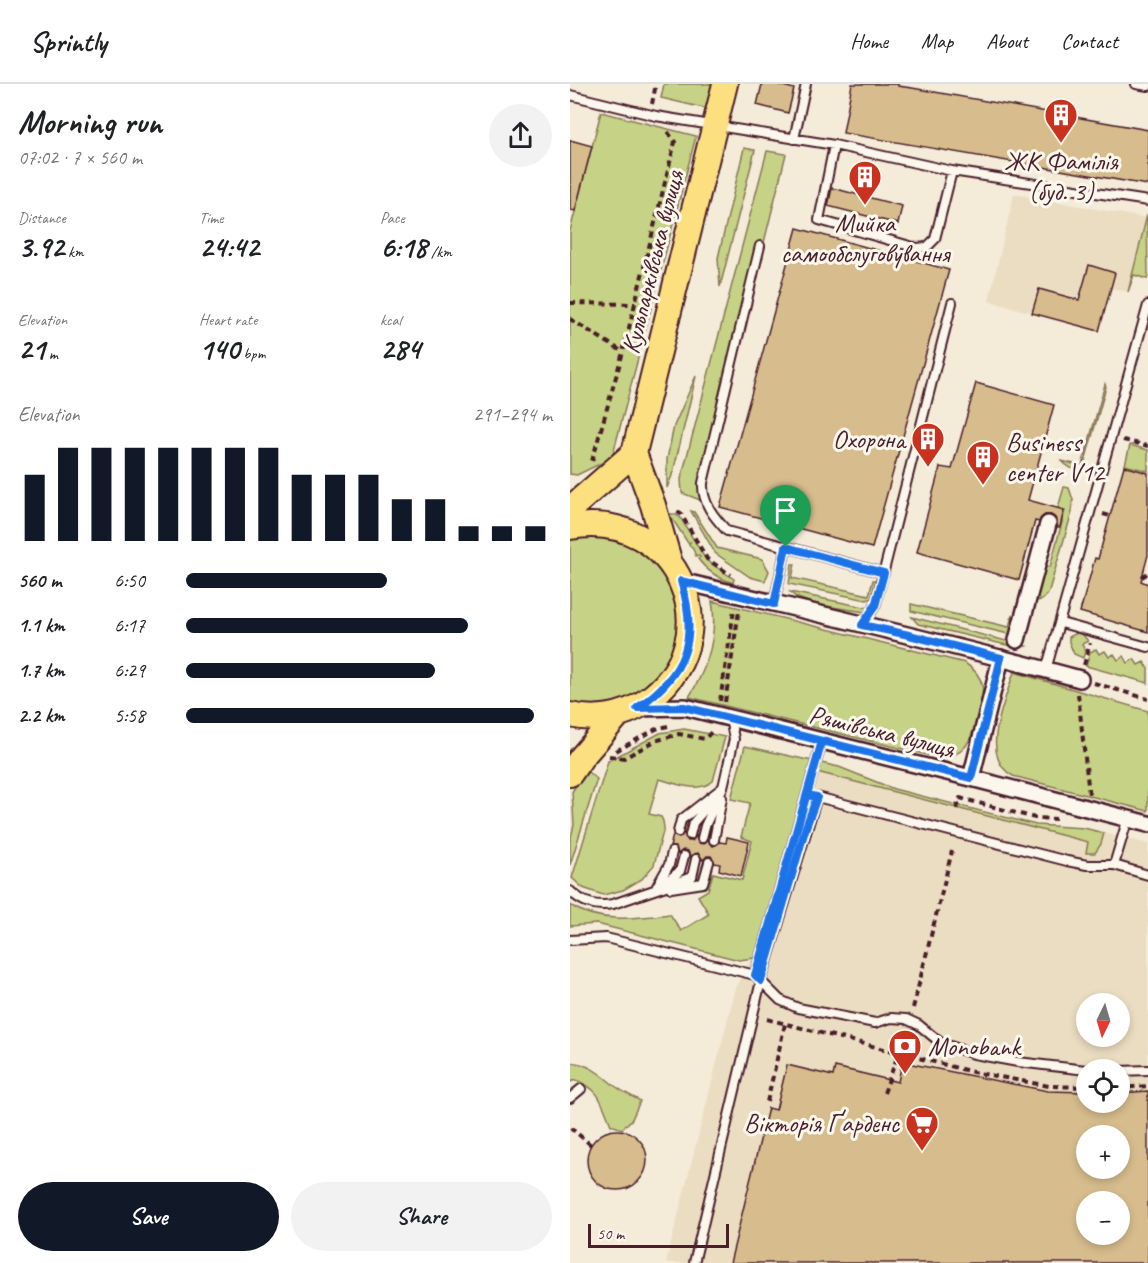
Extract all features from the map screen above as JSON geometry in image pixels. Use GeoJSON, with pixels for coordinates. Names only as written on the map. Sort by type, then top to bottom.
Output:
{"type":"FeatureCollection","features":[{"type":"Feature","properties":{"kind":"main road","name":"Кульпарківська вулиця"},"geometry":{"type":"LineString","coordinates":[[634,453],[725,84]]}},
{"type":"Feature","properties":{"kind":"main road"},"geometry":{"type":"LineString","coordinates":[[570,509],[634,453],[669,560],[681,581],[688,605],[690,630],[684,653],[673,676],[657,694],[627,711],[599,718],[570,716]]}},
{"type":"Feature","properties":{"kind":"main road"},"geometry":{"type":"LineString","coordinates":[[570,527],[589,523],[619,527],[646,540],[669,560]]}},
{"type":"Feature","properties":{"kind":"main road"},"geometry":{"type":"LineString","coordinates":[[570,774],[581,758],[627,711]]}},
{"type":"Feature","properties":{"kind":"street"},"geometry":{"type":"LineString","coordinates":[[1017,640],[1048,524]]}},
{"type":"Feature","properties":{"kind":"street"},"geometry":{"type":"LineString","coordinates":[[681,581],[1001,658],[1046,670],[1078,683]]}},
{"type":"Feature","properties":{"kind":"street"},"geometry":{"type":"LineString","coordinates":[[971,778],[1001,658]]}},
{"type":"Feature","properties":{"kind":"street","name":"Ряшівська вулиця"},"geometry":{"type":"LineString","coordinates":[[627,711],[684,707],[1148,824]]}},
{"type":"Feature","properties":{"kind":"lane"},"geometry":{"type":"LineString","coordinates":[[794,139],[806,84]]}},
{"type":"Feature","properties":{"kind":"lane"},"geometry":{"type":"LineString","coordinates":[[1136,84],[1148,86]]}},
{"type":"Feature","properties":{"kind":"lane"},"geometry":{"type":"LineString","coordinates":[[570,95],[656,116],[834,145],[952,171],[1148,201]]}},
{"type":"Feature","properties":{"kind":"lane"},"geometry":{"type":"LineString","coordinates":[[834,145],[819,220],[917,248],[927,247],[935,239],[952,171]]}},
{"type":"Feature","properties":{"kind":"lane"},"geometry":{"type":"LineString","coordinates":[[760,246],[703,483],[702,496],[716,520],[727,531],[884,573]]}},
{"type":"Feature","properties":{"kind":"lane"},"geometry":{"type":"LineString","coordinates":[[862,625],[875,606],[952,303]]}},
{"type":"Feature","properties":{"kind":"lane"},"geometry":{"type":"LineString","coordinates":[[1046,670],[1148,305]]}},
{"type":"Feature","properties":{"kind":"lane"},"geometry":{"type":"LineString","coordinates":[[774,604],[786,547]]}},
{"type":"Feature","properties":{"kind":"lane"},"geometry":{"type":"LineString","coordinates":[[1061,623],[1148,647]]}},
{"type":"Feature","properties":{"kind":"lane"},"geometry":{"type":"LineString","coordinates":[[714,840],[734,739],[730,718]]}},
{"type":"Feature","properties":{"kind":"lane"},"geometry":{"type":"LineString","coordinates":[[694,1263],[758,978],[822,741]]}},
{"type":"Feature","properties":{"kind":"lane"},"geometry":{"type":"LineString","coordinates":[[678,832],[681,820],[723,788]]}},
{"type":"Feature","properties":{"kind":"lane"},"geometry":{"type":"LineString","coordinates":[[690,835],[693,823],[723,788]]}},
{"type":"Feature","properties":{"kind":"lane"},"geometry":{"type":"LineString","coordinates":[[702,838],[705,826],[723,788]]}},
{"type":"Feature","properties":{"kind":"lane"},"geometry":{"type":"LineString","coordinates":[[807,795],[1067,861],[1087,865],[1114,865],[1148,875]]}},
{"type":"Feature","properties":{"kind":"lane"},"geometry":{"type":"LineString","coordinates":[[758,978],[817,797]]}},
{"type":"Feature","properties":{"kind":"lane"},"geometry":{"type":"LineString","coordinates":[[1114,865],[1128,818]]}},
{"type":"Feature","properties":{"kind":"lane"},"geometry":{"type":"LineString","coordinates":[[655,891],[669,865],[672,852]]}},
{"type":"Feature","properties":{"kind":"lane"},"geometry":{"type":"LineString","coordinates":[[655,891],[680,871],[684,856]]}},
{"type":"Feature","properties":{"kind":"lane"},"geometry":{"type":"LineString","coordinates":[[570,891],[589,904],[601,906],[655,891],[692,877],[696,859]]}},
{"type":"Feature","properties":{"kind":"lane"},"geometry":{"type":"LineString","coordinates":[[655,891],[703,884],[709,861]]}},
{"type":"Feature","properties":{"kind":"lane"},"geometry":{"type":"LineString","coordinates":[[570,940],[606,938],[758,978],[780,1000],[798,1008],[875,1023],[891,1018],[906,1019],[919,1025],[941,1042],[967,1052],[1018,1062],[1076,1069]]}},
{"type":"Feature","properties":{"kind":"lane"},"geometry":{"type":"LineString","coordinates":[[1130,1071],[1148,1070]]}},
{"type":"Feature","properties":{"kind":"lane"},"geometry":{"type":"LineString","coordinates":[[570,1098],[581,1089]]}},
{"type":"Feature","properties":{"kind":"path"},"geometry":{"type":"LineString","coordinates":[[590,466],[623,352],[675,142],[656,116],[651,101],[656,84]]}},
{"type":"Feature","properties":{"kind":"path"},"geometry":{"type":"LineString","coordinates":[[570,303],[635,304]]}},
{"type":"Feature","properties":{"kind":"path"},"geometry":{"type":"LineString","coordinates":[[570,319],[623,352]]}},
{"type":"Feature","properties":{"kind":"path"},"geometry":{"type":"LineString","coordinates":[[1110,444],[1125,440],[1148,446]]}},
{"type":"Feature","properties":{"kind":"path"},"geometry":{"type":"LineString","coordinates":[[674,511],[681,514],[707,559],[740,581]]}},
{"type":"Feature","properties":{"kind":"path"},"geometry":{"type":"LineString","coordinates":[[1103,514],[1110,516]]}},
{"type":"Feature","properties":{"kind":"path"},"geometry":{"type":"LineString","coordinates":[[1142,577],[1148,573]]}},
{"type":"Feature","properties":{"kind":"path"},"geometry":{"type":"LineString","coordinates":[[722,703],[737,608]]}},
{"type":"Feature","properties":{"kind":"path"},"geometry":{"type":"LineString","coordinates":[[1089,796],[1078,683],[1148,699]]}},
{"type":"Feature","properties":{"kind":"path"},"geometry":{"type":"LineString","coordinates":[[671,725],[656,729],[607,755],[624,758],[655,741],[679,734],[705,739],[716,734],[713,729]]}},
{"type":"Feature","properties":{"kind":"path"},"geometry":{"type":"LineString","coordinates":[[703,728],[713,729]]}},
{"type":"Feature","properties":{"kind":"path"},"geometry":{"type":"LineString","coordinates":[[705,739],[713,729]]}},
{"type":"Feature","properties":{"kind":"path"},"geometry":{"type":"LineString","coordinates":[[957,809],[960,798],[1035,818],[1064,820]]}},
{"type":"Feature","properties":{"kind":"path"},"geometry":{"type":"LineString","coordinates":[[913,1008],[952,851]]}},
{"type":"Feature","properties":{"kind":"path"},"geometry":{"type":"LineString","coordinates":[[767,1019],[974,1072],[1049,1086],[1076,1087]]}},
{"type":"Feature","properties":{"kind":"path"},"geometry":{"type":"LineString","coordinates":[[767,1102],[785,1024]]}},
{"type":"Feature","properties":{"kind":"path"},"geometry":{"type":"LineString","coordinates":[[884,1093],[899,1052],[900,1040]]}},
{"type":"Feature","properties":{"kind":"path"},"geometry":{"type":"LineString","coordinates":[[1130,1087],[1148,1086]]}},
{"type":"Feature","properties":{"kind":"path"},"geometry":{"type":"LineString","coordinates":[[570,1130],[572,1129],[591,1145]]}},
{"type":"Feature","properties":{"kind":"shaded area"},"geometry":{"type":"Polygon","coordinates":[[[1014,194],[1145,218],[1128,292],[1111,288],[1099,331],[989,301],[1014,194]]]}},
{"type":"Feature","properties":{"kind":"shaded area"},"geometry":{"type":"Polygon","coordinates":[[[839,767],[894,789],[1036,825],[1084,828],[1148,844],[1148,1263],[666,1263],[736,987],[759,943],[808,770],[839,767]]]}},
{"type":"Feature","properties":{"kind":"green space"},"geometry":{"type":"Polygon","coordinates":[[[664,84],[713,84],[708,109],[661,98],[664,84]]]}},
{"type":"Feature","properties":{"kind":"green space"},"geometry":{"type":"Polygon","coordinates":[[[601,112],[696,136],[612,458],[577,475],[570,474],[570,231],[601,112]]]}},
{"type":"Feature","properties":{"kind":"green space"},"geometry":{"type":"Polygon","coordinates":[[[744,148],[755,150],[720,287],[718,258],[744,148]]]}},
{"type":"Feature","properties":{"kind":"green space"},"geometry":{"type":"Polygon","coordinates":[[[767,151],[786,154],[700,500],[682,493],[681,479],[767,151]]]}},
{"type":"Feature","properties":{"kind":"green space"},"geometry":{"type":"Polygon","coordinates":[[[1147,215],[1148,276],[1147,279],[1134,275],[1128,292],[1147,215]]]}},
{"type":"Feature","properties":{"kind":"green space"},"geometry":{"type":"Polygon","coordinates":[[[696,376],[673,473],[667,488],[667,459],[674,426],[696,376]]]}},
{"type":"Feature","properties":{"kind":"green space"},"geometry":{"type":"Polygon","coordinates":[[[1105,384],[1082,472],[1068,467],[1062,461],[1082,466],[1105,384]]]}},
{"type":"Feature","properties":{"kind":"green space"},"geometry":{"type":"Polygon","coordinates":[[[1130,445],[1148,450],[1148,471],[1125,465],[1130,445]]]}},
{"type":"Feature","properties":{"kind":"green space"},"geometry":{"type":"Polygon","coordinates":[[[1064,487],[1069,488],[1073,500],[1072,512],[1048,594],[1042,600],[1034,601],[1043,566],[1050,567],[1065,511],[1058,508],[1064,487]]]}},
{"type":"Feature","properties":{"kind":"green space"},"geometry":{"type":"Polygon","coordinates":[[[691,511],[694,512],[717,548],[762,559],[769,571],[765,581],[750,577],[715,553],[691,511]]]}},
{"type":"Feature","properties":{"kind":"green space"},"geometry":{"type":"Polygon","coordinates":[[[669,514],[680,517],[706,560],[734,579],[733,583],[714,574],[698,559],[700,557],[696,556],[689,545],[690,542],[688,543],[669,514]]]}},
{"type":"Feature","properties":{"kind":"green space"},"geometry":{"type":"Polygon","coordinates":[[[600,535],[626,543],[645,553],[669,582],[677,608],[676,635],[667,660],[651,681],[628,697],[601,704],[570,702],[570,539],[600,535]]]}},
{"type":"Feature","properties":{"kind":"green space"},"geometry":{"type":"Polygon","coordinates":[[[792,564],[795,564],[792,578],[869,595],[873,580],[876,580],[872,598],[867,600],[789,584],[792,564]]]}},
{"type":"Feature","properties":{"kind":"green space"},"geometry":{"type":"Polygon","coordinates":[[[790,592],[869,608],[865,612],[825,606],[804,600],[790,592]]]}},
{"type":"Feature","properties":{"kind":"green space"},"geometry":{"type":"Polygon","coordinates":[[[712,601],[965,663],[978,674],[983,693],[975,726],[968,742],[959,753],[952,756],[932,756],[689,697],[710,651],[714,627],[712,601]]]}},
{"type":"Feature","properties":{"kind":"green space"},"geometry":{"type":"Polygon","coordinates":[[[911,604],[1009,627],[1012,615],[1018,616],[1013,635],[911,611],[911,604]]]}},
{"type":"Feature","properties":{"kind":"green space"},"geometry":{"type":"Polygon","coordinates":[[[912,617],[1026,646],[1019,648],[918,624],[912,617]]]}},
{"type":"Feature","properties":{"kind":"green space"},"geometry":{"type":"Polygon","coordinates":[[[1077,633],[1083,635],[1088,641],[1082,644],[1085,651],[1083,658],[1074,654],[1069,642],[1069,637],[1077,633]]]}},
{"type":"Feature","properties":{"kind":"green space"},"geometry":{"type":"Polygon","coordinates":[[[1096,649],[1099,654],[1105,651],[1109,657],[1114,654],[1118,660],[1124,656],[1128,663],[1134,659],[1138,665],[1144,662],[1148,668],[1148,683],[1086,666],[1090,652],[1096,649]]]}},
{"type":"Feature","properties":{"kind":"green space"},"geometry":{"type":"Polygon","coordinates":[[[1014,672],[1148,711],[1148,811],[1013,776],[1003,767],[997,756],[997,728],[1014,672]]]}},
{"type":"Feature","properties":{"kind":"green space"},"geometry":{"type":"Polygon","coordinates":[[[684,729],[725,737],[713,781],[707,785],[694,787],[659,779],[649,814],[661,817],[664,828],[654,865],[642,879],[623,890],[603,895],[583,888],[572,878],[608,761],[660,733],[684,729]]]}},
{"type":"Feature","properties":{"kind":"green space"},"geometry":{"type":"Polygon","coordinates":[[[745,746],[839,767],[894,789],[1036,825],[1084,828],[1104,833],[1095,853],[1086,853],[1088,842],[809,770],[759,943],[759,955],[739,960],[597,924],[570,926],[570,905],[593,915],[606,917],[632,918],[670,914],[681,931],[709,914],[698,896],[708,890],[713,873],[742,880],[752,841],[741,837],[750,803],[731,799],[745,746]]]}},
{"type":"Feature","properties":{"kind":"green space"},"geometry":{"type":"Polygon","coordinates":[[[585,770],[597,779],[570,865],[570,841],[574,825],[572,792],[585,770]]]}},
{"type":"Feature","properties":{"kind":"green space"},"geometry":{"type":"Polygon","coordinates":[[[570,1062],[594,1070],[640,1101],[632,1119],[622,1129],[611,1125],[602,1103],[591,1088],[576,1080],[570,1082],[570,1062]]]}},
{"type":"Feature","properties":{"kind":"building"},"geometry":{"type":"Polygon","coordinates":[[[762,84],[776,84],[794,89],[788,113],[757,105],[762,84]]]}},
{"type":"Feature","properties":{"kind":"building"},"geometry":{"type":"Polygon","coordinates":[[[852,84],[898,84],[898,86],[1148,130],[1148,185],[843,133],[852,84]]]}},
{"type":"Feature","properties":{"kind":"building"},"geometry":{"type":"Polygon","coordinates":[[[570,140],[592,146],[575,211],[570,210],[570,140]]]}},
{"type":"Feature","properties":{"kind":"building","name":"Мийка самообслуговування"},"geometry":{"type":"Polygon","coordinates":[[[832,188],[902,206],[898,224],[828,206],[832,188]]]}},
{"type":"Feature","properties":{"kind":"building"},"geometry":{"type":"Polygon","coordinates":[[[797,228],[949,270],[872,548],[720,507],[797,228]]]}},
{"type":"Feature","properties":{"kind":"building"},"geometry":{"type":"Polygon","coordinates":[[[1089,265],[1115,273],[1099,331],[1032,313],[1039,289],[1079,300],[1089,265]]]}},
{"type":"Feature","properties":{"kind":"building","name":"Business center V12"},"geometry":{"type":"Polygon","coordinates":[[[976,383],[1054,405],[1028,500],[1064,510],[1060,527],[1057,527],[1055,518],[1051,515],[1045,515],[1039,522],[1035,521],[1019,580],[917,552],[940,467],[952,469],[976,383]]]}},
{"type":"Feature","properties":{"kind":"building"},"geometry":{"type":"Polygon","coordinates":[[[1124,466],[1148,473],[1148,555],[1141,581],[1148,584],[1148,632],[1080,612],[1095,558],[1098,559],[1124,466]]]}},
{"type":"Feature","properties":{"kind":"building"},"geometry":{"type":"Polygon","coordinates":[[[684,833],[688,841],[692,841],[696,836],[698,843],[704,844],[708,839],[713,846],[720,842],[726,843],[727,837],[749,842],[741,876],[719,870],[720,864],[715,863],[711,856],[703,860],[698,853],[690,857],[688,851],[683,850],[678,854],[676,847],[670,847],[673,835],[679,838],[684,833]]]}},
{"type":"Feature","properties":{"kind":"building","name":"Вікторія Ґарденс"},"geometry":{"type":"Polygon","coordinates":[[[902,1062],[1048,1091],[1076,1092],[1076,1113],[1130,1113],[1130,1092],[1148,1091],[1148,1263],[730,1263],[768,1108],[776,1110],[787,1065],[833,1076],[835,1067],[898,1082],[902,1062]]]}},
{"type":"Feature","properties":{"kind":"building"},"geometry":{"type":"Polygon","coordinates":[[[617,1130],[634,1135],[642,1143],[647,1160],[642,1177],[634,1185],[617,1190],[600,1185],[592,1177],[587,1160],[592,1143],[600,1135],[617,1130]]]}},
{"type":"Feature","properties":{"kind":"place","name":"ЖК Фамілія (буд. 3)"},"geometry":{"type":"Point","coordinates":[1061,144]}},
{"type":"Feature","properties":{"kind":"place","name":"Мийка самообслуговування"},"geometry":{"type":"Point","coordinates":[865,206]}},
{"type":"Feature","properties":{"kind":"place","name":"Охорона"},"geometry":{"type":"Point","coordinates":[928,468]}},
{"type":"Feature","properties":{"kind":"place","name":"Business center V12"},"geometry":{"type":"Point","coordinates":[983,486]}},
{"type":"Feature","properties":{"kind":"place","name":"Monobank"},"geometry":{"type":"Point","coordinates":[905,1075]}},
{"type":"Feature","properties":{"kind":"place","name":"Вікторія Ґарденс"},"geometry":{"type":"Point","coordinates":[922,1152]}},
{"type":"Feature","properties":{"kind":"route"},"geometry":{"type":"LineString","coordinates":[[786,547],[774,604],[681,581],[688,605],[690,630],[684,653],[673,676],[657,694],[637,708],[684,707],[822,741],[755,975],[761,981],[817,797],[807,795],[822,741],[971,778],[1001,658],[862,625],[875,606],[884,573],[786,547]]}}]}
